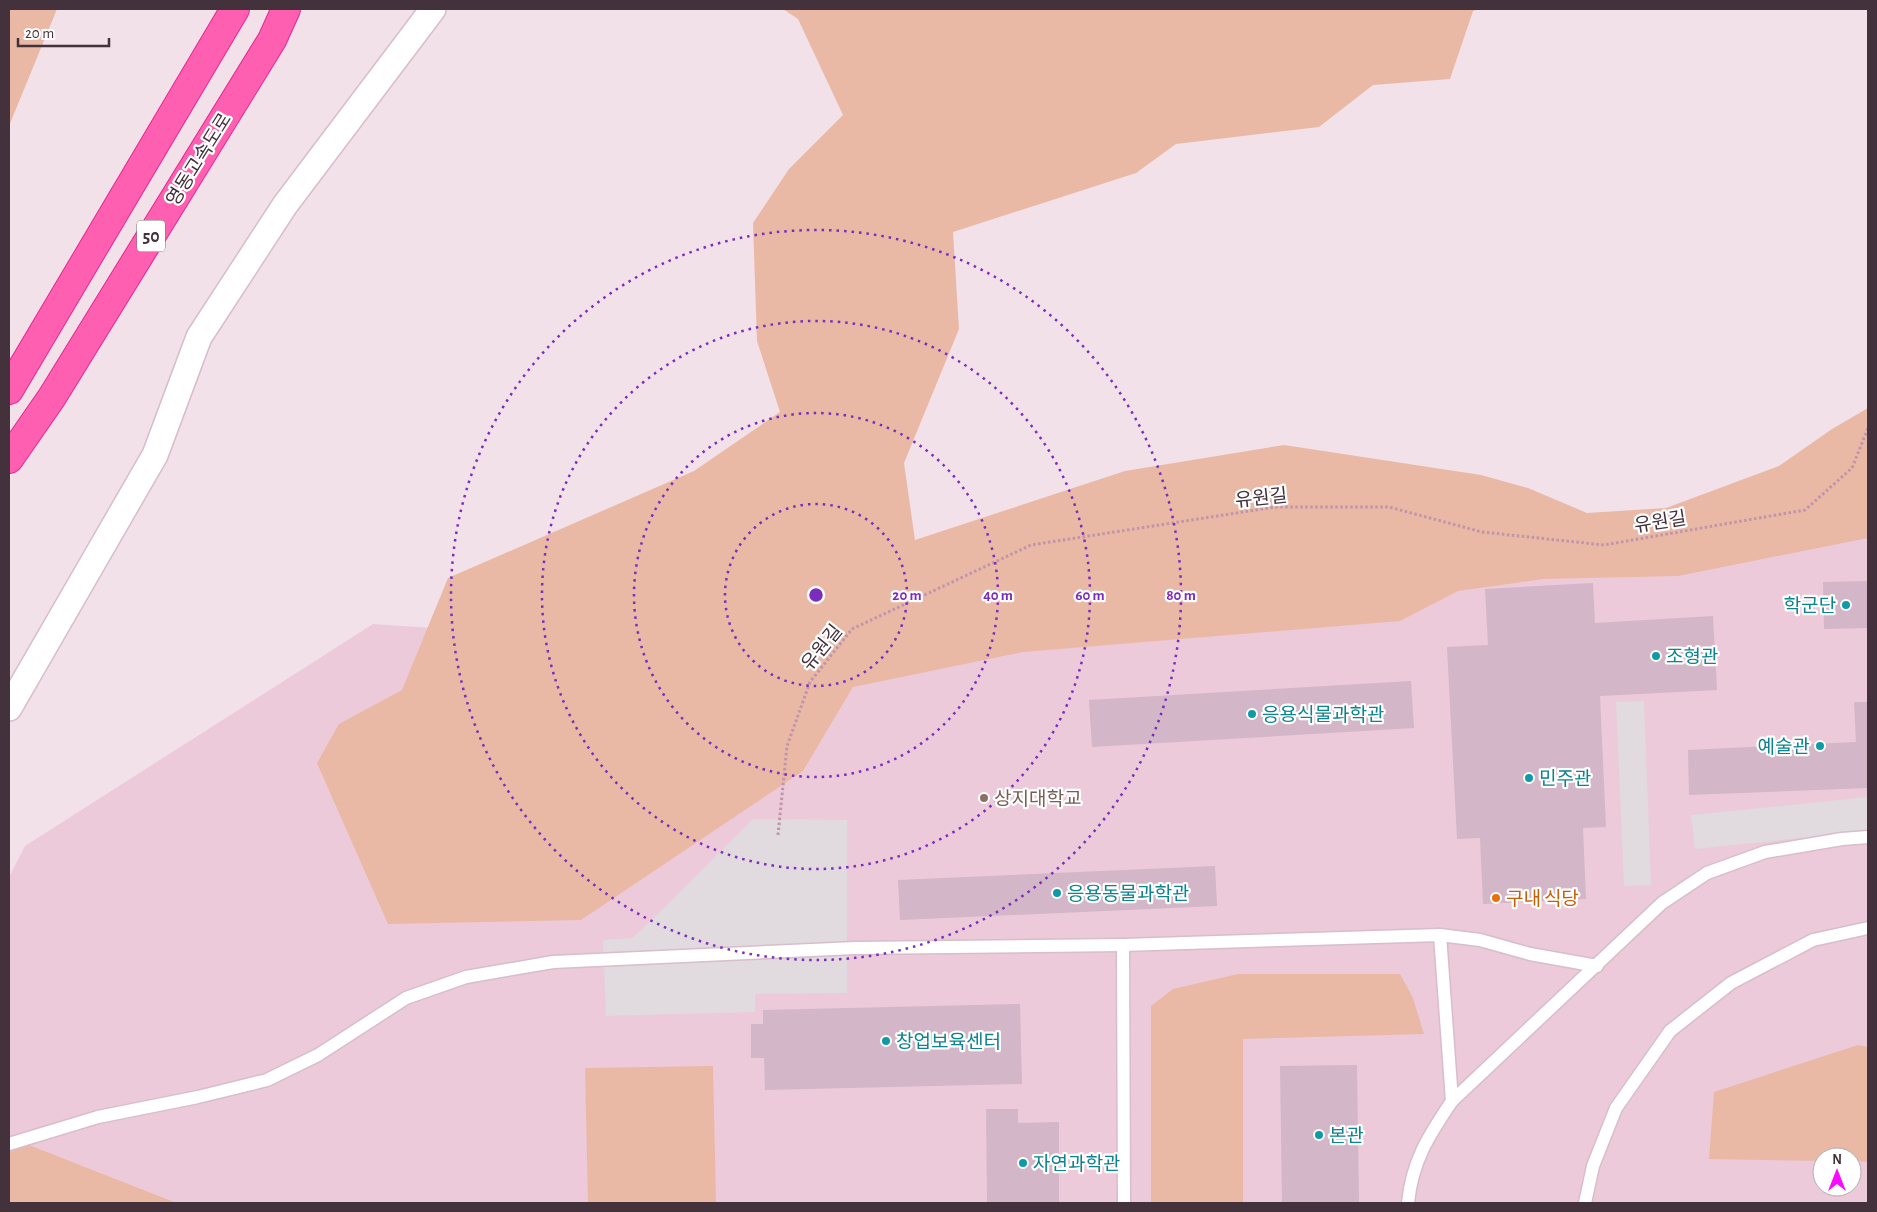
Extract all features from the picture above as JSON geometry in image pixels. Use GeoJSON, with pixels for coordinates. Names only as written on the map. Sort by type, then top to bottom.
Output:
{"type":"FeatureCollection","features":[{"type":"Feature","properties":{"kind":"highway","name":"50"},"geometry":{"type":"LineString","coordinates":[[9,390],[236,9]]}},
{"type":"Feature","properties":{"kind":"highway","name":"영동고속도로"},"geometry":{"type":"LineString","coordinates":[[9,459],[52,397],[272,40],[286,9]]}},
{"type":"Feature","properties":{"kind":"street"},"geometry":{"type":"LineString","coordinates":[[9,708],[155,455],[199,337],[285,205],[433,9]]}},
{"type":"Feature","properties":{"kind":"lane"},"geometry":{"type":"LineString","coordinates":[[1408,1203],[1410,1178],[1428,1137],[1452,1101],[1662,903],[1706,872],[1765,852],[1842,839],[1868,837]]}},
{"type":"Feature","properties":{"kind":"lane"},"geometry":{"type":"LineString","coordinates":[[1585,1203],[1594,1166],[1616,1108],[1670,1031],[1731,983],[1813,940],[1868,928]]}},
{"type":"Feature","properties":{"kind":"lane"},"geometry":{"type":"LineString","coordinates":[[9,1144],[98,1118],[267,1080],[318,1055],[406,998],[466,977],[553,962],[855,948],[1122,945],[1440,935],[1480,940],[1530,954],[1597,966]]}},
{"type":"Feature","properties":{"kind":"lane"},"geometry":{"type":"LineString","coordinates":[[1440,935],[1452,1101]]}},
{"type":"Feature","properties":{"kind":"lane"},"geometry":{"type":"LineString","coordinates":[[1122,945],[1124,1203]]}},
{"type":"Feature","properties":{"kind":"path","name":"유원길"},"geometry":{"type":"LineString","coordinates":[[778,835],[787,746],[810,682],[852,629],[1031,545],[1275,507],[1390,507],[1482,532],[1604,545],[1806,510],[1852,468],[1868,428]]}},
{"type":"Feature","properties":{"kind":"shaded area"},"geometry":{"type":"Polygon","coordinates":[[[9,9],[57,9],[9,126],[9,9]]]}},
{"type":"Feature","properties":{"kind":"shaded area"},"geometry":{"type":"Polygon","coordinates":[[[783,9],[1479,9],[1473,11],[1450,79],[1373,85],[1319,127],[1176,144],[1136,173],[953,232],[959,329],[904,463],[915,540],[1125,471],[1284,445],[1481,475],[1528,488],[1587,513],[1666,508],[1779,466],[1832,429],[1868,408],[1868,538],[1678,576],[1543,579],[1458,591],[1400,621],[1023,652],[853,687],[803,771],[581,920],[388,924],[317,763],[339,724],[402,690],[448,578],[694,471],[780,412],[757,341],[753,223],[789,169],[843,115],[798,19],[783,9]]]}},
{"type":"Feature","properties":{"kind":"shaded area","name":"상지대학교"},"geometry":{"type":"Polygon","coordinates":[[[1868,487],[1868,1203],[177,1203],[9,1137],[9,877],[25,846],[373,624],[896,659],[1868,487]]]}},
{"type":"Feature","properties":{"kind":"shaded area"},"geometry":{"type":"Polygon","coordinates":[[[1644,701],[1651,885],[1624,886],[1616,702],[1644,701]]]}},
{"type":"Feature","properties":{"kind":"shaded area"},"geometry":{"type":"Polygon","coordinates":[[[1868,797],[1868,831],[1695,849],[1691,815],[1868,797]]]}},
{"type":"Feature","properties":{"kind":"shaded area"},"geometry":{"type":"Polygon","coordinates":[[[753,819],[847,820],[847,993],[755,994],[755,1012],[606,1016],[603,940],[633,938],[753,819]]]}},
{"type":"Feature","properties":{"kind":"shaded area"},"geometry":{"type":"Polygon","coordinates":[[[1238,974],[1400,974],[1413,998],[1424,1034],[1243,1039],[1243,1203],[1151,1203],[1151,1006],[1173,989],[1238,974]]]}},
{"type":"Feature","properties":{"kind":"shaded area"},"geometry":{"type":"Polygon","coordinates":[[[1858,1045],[1868,1047],[1868,1162],[1862,1162],[1862,1147],[1812,1147],[1812,1161],[1709,1159],[1714,1092],[1858,1045]]]}},
{"type":"Feature","properties":{"kind":"shaded area"},"geometry":{"type":"Polygon","coordinates":[[[713,1066],[716,1203],[588,1203],[585,1068],[713,1066]]]}},
{"type":"Feature","properties":{"kind":"shaded area"},"geometry":{"type":"Polygon","coordinates":[[[9,1137],[177,1203],[9,1203],[9,1137]]]}},
{"type":"Feature","properties":{"kind":"building","name":"학군단"},"geometry":{"type":"Polygon","coordinates":[[[1868,581],[1868,628],[1824,629],[1823,582],[1868,581]]]}},
{"type":"Feature","properties":{"kind":"building","name":"민주관"},"geometry":{"type":"Polygon","coordinates":[[[1593,583],[1595,623],[1713,616],[1717,690],[1600,696],[1606,827],[1583,828],[1586,899],[1483,904],[1480,838],[1457,839],[1447,647],[1488,645],[1485,589],[1593,583]]]}},
{"type":"Feature","properties":{"kind":"building","name":"응용식물과학관"},"geometry":{"type":"Polygon","coordinates":[[[1411,681],[1414,728],[1092,747],[1089,700],[1411,681]]]}},
{"type":"Feature","properties":{"kind":"building","name":"예술관"},"geometry":{"type":"Polygon","coordinates":[[[1854,702],[1868,702],[1868,788],[1689,795],[1688,750],[1856,742],[1854,702]]]}},
{"type":"Feature","properties":{"kind":"building","name":"응용동물과학관"},"geometry":{"type":"Polygon","coordinates":[[[1215,866],[1217,906],[900,920],[898,880],[1215,866]]]}},
{"type":"Feature","properties":{"kind":"building","name":"창업보육센터"},"geometry":{"type":"Polygon","coordinates":[[[1020,1004],[1022,1084],[765,1090],[764,1058],[751,1058],[751,1024],[763,1024],[763,1010],[1020,1004]]]}},
{"type":"Feature","properties":{"kind":"building","name":"본관"},"geometry":{"type":"Polygon","coordinates":[[[1357,1065],[1359,1203],[1282,1203],[1280,1066],[1357,1065]]]}},
{"type":"Feature","properties":{"kind":"building","name":"자연과학관"},"geometry":{"type":"Polygon","coordinates":[[[986,1109],[1018,1109],[1018,1123],[1059,1122],[1059,1203],[987,1203],[986,1109]]]}},
{"type":"Feature","properties":{"kind":"place","name":"학군단"},"geometry":{"type":"Point","coordinates":[1846,605]}},
{"type":"Feature","properties":{"kind":"place","name":"조형관"},"geometry":{"type":"Point","coordinates":[1656,656]}},
{"type":"Feature","properties":{"kind":"place","name":"응용식물과학관"},"geometry":{"type":"Point","coordinates":[1252,714]}},
{"type":"Feature","properties":{"kind":"place","name":"예술관"},"geometry":{"type":"Point","coordinates":[1820,746]}},
{"type":"Feature","properties":{"kind":"place","name":"민주관"},"geometry":{"type":"Point","coordinates":[1529,778]}},
{"type":"Feature","properties":{"kind":"place","name":"상지대학교"},"geometry":{"type":"Point","coordinates":[984,798]}},
{"type":"Feature","properties":{"kind":"place","name":"응용동물과학관"},"geometry":{"type":"Point","coordinates":[1057,893]}},
{"type":"Feature","properties":{"kind":"place","name":"구내 식당"},"geometry":{"type":"Point","coordinates":[1496,898]}},
{"type":"Feature","properties":{"kind":"place","name":"창업보육센터"},"geometry":{"type":"Point","coordinates":[886,1041]}},
{"type":"Feature","properties":{"kind":"place","name":"본관"},"geometry":{"type":"Point","coordinates":[1319,1135]}},
{"type":"Feature","properties":{"kind":"place","name":"자연과학관"},"geometry":{"type":"Point","coordinates":[1023,1163]}}]}
